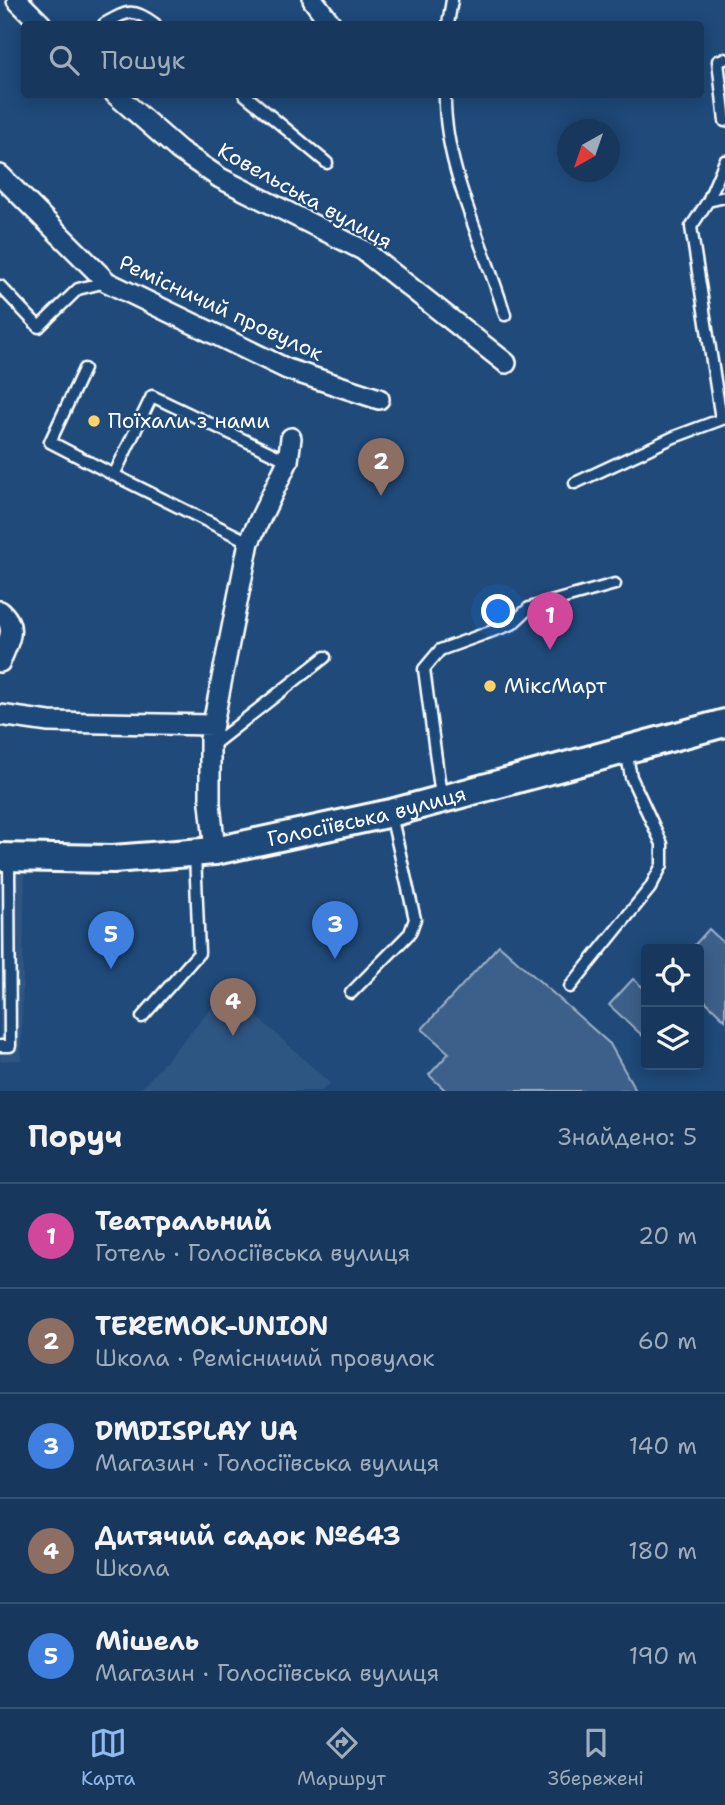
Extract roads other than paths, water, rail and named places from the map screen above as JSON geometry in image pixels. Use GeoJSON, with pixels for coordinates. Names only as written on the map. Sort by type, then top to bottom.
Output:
{"type":"FeatureCollection","features":[{"type":"Feature","properties":{"kind":"main road","name":"Голосіївська вулиця"},"geometry":{"type":"LineString","coordinates":[[5,857],[113,859],[205,852],[391,813],[725,723]]}},
{"type":"Feature","properties":{"kind":"street"},"geometry":{"type":"LineString","coordinates":[[17,0],[38,21]]}},
{"type":"Feature","properties":{"kind":"street"},"geometry":{"type":"LineString","coordinates":[[313,0],[329,21]]}},
{"type":"Feature","properties":{"kind":"street","name":"Ковельська вулиця"},"geometry":{"type":"LineString","coordinates":[[120,98],[179,150],[220,178],[363,250],[506,363]]}},
{"type":"Feature","properties":{"kind":"street","name":"Ремісничий провулок"},"geometry":{"type":"LineString","coordinates":[[0,175],[107,282],[287,369],[379,399]]}},
{"type":"Feature","properties":{"kind":"street"},"geometry":{"type":"LineString","coordinates":[[205,852],[213,725],[249,542],[288,461],[291,438]]}},
{"type":"Feature","properties":{"kind":"street"},"geometry":{"type":"LineString","coordinates":[[0,611],[9,619],[13,630],[0,662]]}},
{"type":"Feature","properties":{"kind":"street"},"geometry":{"type":"LineString","coordinates":[[0,715],[49,722],[213,725]]}},
{"type":"Feature","properties":{"kind":"lane"},"geometry":{"type":"LineString","coordinates":[[449,21],[452,0]]}},
{"type":"Feature","properties":{"kind":"lane"},"geometry":{"type":"LineString","coordinates":[[109,21],[124,12],[141,13],[151,21]]}},
{"type":"Feature","properties":{"kind":"lane"},"geometry":{"type":"LineString","coordinates":[[725,60],[718,61],[725,121]]}},
{"type":"Feature","properties":{"kind":"lane"},"geometry":{"type":"LineString","coordinates":[[249,98],[327,163]]}},
{"type":"Feature","properties":{"kind":"lane"},"geometry":{"type":"LineString","coordinates":[[445,98],[444,113],[462,186],[505,314]]}},
{"type":"Feature","properties":{"kind":"lane"},"geometry":{"type":"LineString","coordinates":[[575,483],[723,419],[691,227],[708,201],[725,161]]}},
{"type":"Feature","properties":{"kind":"lane"},"geometry":{"type":"LineString","coordinates":[[708,201],[725,197]]}},
{"type":"Feature","properties":{"kind":"lane"},"geometry":{"type":"LineString","coordinates":[[0,286],[39,327],[78,289],[107,282]]}},
{"type":"Feature","properties":{"kind":"lane"},"geometry":{"type":"LineString","coordinates":[[84,369],[50,442],[249,542]]}},
{"type":"Feature","properties":{"kind":"lane"},"geometry":{"type":"LineString","coordinates":[[114,475],[152,396],[288,461]]}},
{"type":"Feature","properties":{"kind":"lane"},"geometry":{"type":"LineString","coordinates":[[442,800],[424,668],[440,650],[512,624],[529,608],[615,584]]}},
{"type":"Feature","properties":{"kind":"lane"},"geometry":{"type":"LineString","coordinates":[[210,748],[326,657]]}},
{"type":"Feature","properties":{"kind":"lane"},"geometry":{"type":"LineString","coordinates":[[569,986],[650,888],[662,865],[662,844],[631,777],[626,751]]}},
{"type":"Feature","properties":{"kind":"lane"},"geometry":{"type":"LineString","coordinates":[[351,993],[410,933],[415,919],[391,813]]}},
{"type":"Feature","properties":{"kind":"lane"},"geometry":{"type":"LineString","coordinates":[[142,1017],[200,953],[205,852]]}},
{"type":"Feature","properties":{"kind":"lane"},"geometry":{"type":"LineString","coordinates":[[0,1046],[10,1046],[5,857]]}},
{"type":"Feature","properties":{"kind":"place","name":"Поїхали з нами"},"geometry":{"type":"Point","coordinates":[94,421]}},
{"type":"Feature","properties":{"kind":"place","name":"TEREMOK-UNION"},"geometry":{"type":"Point","coordinates":[381,496]}},
{"type":"Feature","properties":{"kind":"place","name":"Театральний"},"geometry":{"type":"Point","coordinates":[550,650]}},
{"type":"Feature","properties":{"kind":"place","name":"МіксМарт"},"geometry":{"type":"Point","coordinates":[490,686]}},
{"type":"Feature","properties":{"kind":"place","name":"DMDISPLAY UA"},"geometry":{"type":"Point","coordinates":[335,959]}},
{"type":"Feature","properties":{"kind":"place","name":"Мішель"},"geometry":{"type":"Point","coordinates":[111,969]}},
{"type":"Feature","properties":{"kind":"place","name":"Дитячий садок №643"},"geometry":{"type":"Point","coordinates":[233,1036]}}]}
